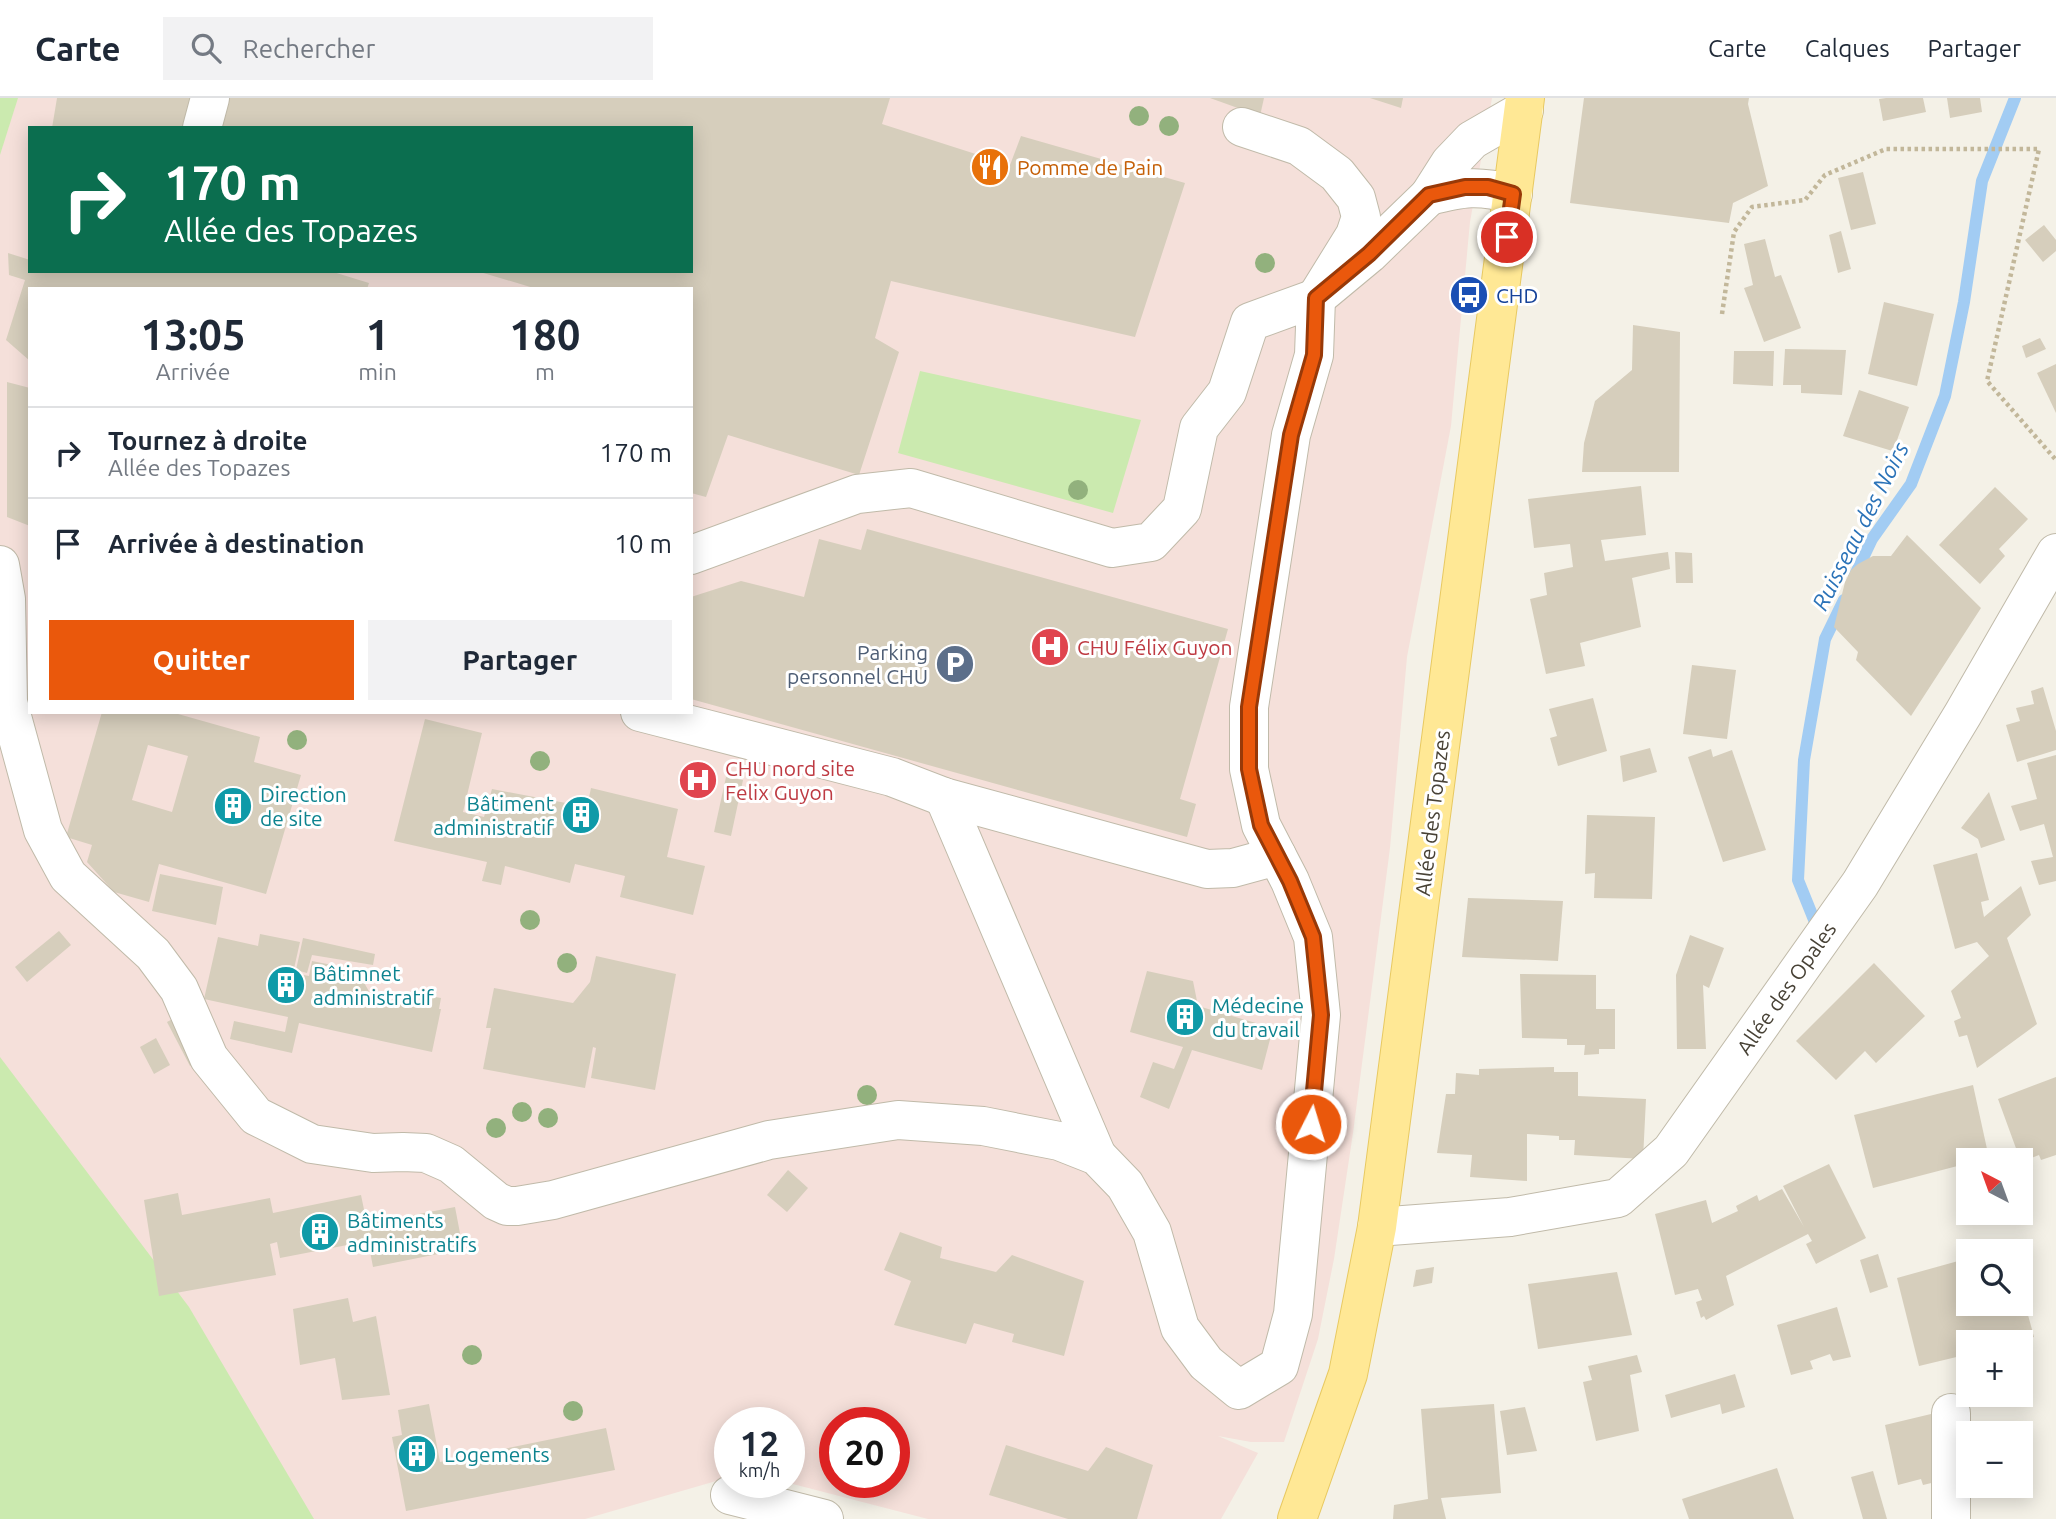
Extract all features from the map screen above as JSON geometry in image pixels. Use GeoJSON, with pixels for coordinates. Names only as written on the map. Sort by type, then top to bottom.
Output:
{"type":"FeatureCollection","features":[{"type":"Feature","properties":{"kind":"main road","name":"Allée des Topazes"},"geometry":{"type":"LineString","coordinates":[[1297,1519],[1348,1374],[1377,1227],[1524,104]]}},
{"type":"Feature","properties":{"kind":"street"},"geometry":{"type":"LineString","coordinates":[[203,126],[210,98]]}},
{"type":"Feature","properties":{"kind":"street"},"geometry":{"type":"LineString","coordinates":[[693,554],[857,494],[911,488],[1112,548],[1151,542],[1182,509],[1199,428],[1227,392],[1250,322],[1316,298],[1369,254],[1429,195],[1450,163],[1472,140],[1524,104]]}},
{"type":"Feature","properties":{"kind":"street"},"geometry":{"type":"LineString","coordinates":[[944,797],[1097,1156],[1125,1185],[1152,1232],[1180,1328],[1206,1363],[1240,1390],[1279,1366],[1293,1314],[1321,1015],[1313,937],[1290,881],[1261,825],[1249,769],[1249,707],[1291,435],[1314,355],[1316,298],[1355,235],[1361,217],[1356,198],[1337,174],[1299,146],[1242,127]]}},
{"type":"Feature","properties":{"kind":"street"},"geometry":{"type":"LineString","coordinates":[[1429,195],[1465,187],[1488,187],[1513,194]]}},
{"type":"Feature","properties":{"kind":"street","name":"Allée des Opales"},"geometry":{"type":"LineString","coordinates":[[1377,1227],[1510,1217],[1618,1198],[1671,1151],[1860,884],[2056,553]]}},
{"type":"Feature","properties":{"kind":"street"},"geometry":{"type":"LineString","coordinates":[[10,575],[6,599],[8,702],[43,830],[68,876],[153,954],[179,989],[209,1058],[256,1116],[312,1144],[373,1153],[426,1153],[451,1164],[495,1202],[517,1206],[553,1200],[769,1140],[898,1120],[983,1126],[1059,1141],[1097,1156]]}},
{"type":"Feature","properties":{"kind":"street"},"geometry":{"type":"LineString","coordinates":[[648,714],[892,777],[944,797],[1207,869],[1233,867],[1277,856]]}},
{"type":"Feature","properties":{"kind":"street"},"geometry":{"type":"LineString","coordinates":[[1950,1518],[1951,1413]]}},
{"type":"Feature","properties":{"kind":"street"},"geometry":{"type":"LineString","coordinates":[[742,1498],[824,1519]]}},
{"type":"Feature","properties":{"kind":"path"},"geometry":{"type":"LineString","coordinates":[[1722,314],[1734,232],[1752,207],[1805,200],[1825,175],[1886,149],[2039,149],[1987,381],[2056,460]]}},
{"type":"Feature","properties":{"kind":"shaded area","name":"CHU nord site Felix Guyon"},"geometry":{"type":"Polygon","coordinates":[[[0,98],[1492,98],[1470,222],[1451,426],[1407,657],[1390,848],[1334,1259],[1318,1339],[1284,1442],[1251,1442],[1218,1436],[1258,1453],[1221,1519],[928,1519],[847,1498],[910,1498],[910,1407],[819,1407],[819,1491],[805,1487],[805,1407],[714,1407],[714,1482],[585,1519],[256,1519],[0,1082],[0,98]]]}},
{"type":"Feature","properties":{"kind":"green space"},"geometry":{"type":"Polygon","coordinates":[[[0,98],[18,98],[0,155],[0,98]]]}},
{"type":"Feature","properties":{"kind":"green space"},"geometry":{"type":"Polygon","coordinates":[[[920,371],[1141,420],[1113,513],[898,453],[920,371]]]}},
{"type":"Feature","properties":{"kind":"green space"},"geometry":{"type":"Polygon","coordinates":[[[0,1057],[189,1307],[314,1519],[0,1519],[0,1057]]]}},
{"type":"Feature","properties":{"kind":"building"},"geometry":{"type":"Polygon","coordinates":[[[57,98],[193,98],[186,126],[52,126],[57,98]]]}},
{"type":"Feature","properties":{"kind":"building"},"geometry":{"type":"Polygon","coordinates":[[[222,98],[890,98],[882,124],[1010,165],[1021,136],[1185,183],[1135,337],[891,281],[875,338],[899,352],[859,475],[728,435],[706,497],[693,494],[693,287],[530,287],[483,273],[693,273],[693,126],[215,126],[222,98]]]}},
{"type":"Feature","properties":{"kind":"building"},"geometry":{"type":"Polygon","coordinates":[[[1210,98],[1264,98],[1260,116],[1210,98]]]}},
{"type":"Feature","properties":{"kind":"building"},"geometry":{"type":"Polygon","coordinates":[[[1370,98],[1403,98],[1401,108],[1370,98]]]}},
{"type":"Feature","properties":{"kind":"building"},"geometry":{"type":"Polygon","coordinates":[[[1584,98],[1749,98],[1748,104],[1768,186],[1733,203],[1729,223],[1570,203],[1584,98]]]}},
{"type":"Feature","properties":{"kind":"building"},"geometry":{"type":"Polygon","coordinates":[[[1923,98],[1926,112],[1883,121],[1879,99],[1923,98]]]}},
{"type":"Feature","properties":{"kind":"building"},"geometry":{"type":"Polygon","coordinates":[[[1947,98],[1980,98],[1982,112],[1950,118],[1947,98]]]}},
{"type":"Feature","properties":{"kind":"building"},"geometry":{"type":"Polygon","coordinates":[[[1863,172],[1876,224],[1851,230],[1838,178],[1863,172]]]}},
{"type":"Feature","properties":{"kind":"building"},"geometry":{"type":"Polygon","coordinates":[[[2044,225],[2056,240],[2056,251],[2043,262],[2025,240],[2044,225]]]}},
{"type":"Feature","properties":{"kind":"building"},"geometry":{"type":"Polygon","coordinates":[[[1841,231],[1851,269],[1838,273],[1829,235],[1841,231]]]}},
{"type":"Feature","properties":{"kind":"building"},"geometry":{"type":"Polygon","coordinates":[[[1765,239],[1775,277],[1781,275],[1801,328],[1764,342],[1744,288],[1753,285],[1744,244],[1765,239]]]}},
{"type":"Feature","properties":{"kind":"building"},"geometry":{"type":"Polygon","coordinates":[[[8,253],[28,259],[28,273],[336,273],[369,283],[368,287],[28,287],[28,359],[6,340],[25,280],[9,275],[8,253]]]}},
{"type":"Feature","properties":{"kind":"building"},"geometry":{"type":"Polygon","coordinates":[[[1884,302],[1934,314],[1917,386],[1868,374],[1884,302]]]}},
{"type":"Feature","properties":{"kind":"building"},"geometry":{"type":"Polygon","coordinates":[[[1633,325],[1680,332],[1679,472],[1582,472],[1584,443],[1595,401],[1632,370],[1633,325]]]}},
{"type":"Feature","properties":{"kind":"building"},"geometry":{"type":"Polygon","coordinates":[[[2040,338],[2046,349],[2026,358],[2022,346],[2040,338]]]}},
{"type":"Feature","properties":{"kind":"building"},"geometry":{"type":"Polygon","coordinates":[[[1785,349],[1846,350],[1842,395],[1801,393],[1801,385],[1783,385],[1785,349]]]}},
{"type":"Feature","properties":{"kind":"building"},"geometry":{"type":"Polygon","coordinates":[[[1734,351],[1774,351],[1773,386],[1733,384],[1734,351]]]}},
{"type":"Feature","properties":{"kind":"building"},"geometry":{"type":"Polygon","coordinates":[[[2056,364],[2056,413],[2037,373],[2056,364]]]}},
{"type":"Feature","properties":{"kind":"building"},"geometry":{"type":"Polygon","coordinates":[[[7,382],[28,387],[28,525],[7,517],[7,382]]]}},
{"type":"Feature","properties":{"kind":"building"},"geometry":{"type":"Polygon","coordinates":[[[1859,390],[1909,407],[1896,443],[1903,446],[1899,453],[1843,436],[1859,390]]]}},
{"type":"Feature","properties":{"kind":"building"},"geometry":{"type":"Polygon","coordinates":[[[1641,486],[1646,535],[1601,540],[1605,561],[1668,552],[1670,569],[1632,578],[1641,627],[1580,643],[1585,666],[1546,674],[1530,599],[1547,595],[1544,573],[1573,567],[1570,544],[1534,548],[1528,499],[1641,486]]]}},
{"type":"Feature","properties":{"kind":"building"},"geometry":{"type":"Polygon","coordinates":[[[1995,487],[2028,519],[1999,549],[2005,556],[1980,584],[1939,545],[1995,487]]]}},
{"type":"Feature","properties":{"kind":"building","name":"Parking personnel CHU"},"geometry":{"type":"Polygon","coordinates":[[[867,529],[1228,629],[1180,799],[1196,804],[1187,837],[693,700],[693,596],[741,581],[804,597],[819,539],[861,550],[867,529]]]}},
{"type":"Feature","properties":{"kind":"building"},"geometry":{"type":"Polygon","coordinates":[[[1907,535],[1981,608],[1911,716],[1856,660],[1858,652],[1834,627],[1845,582],[1851,570],[1873,556],[1891,556],[1907,535]]]}},
{"type":"Feature","properties":{"kind":"building"},"geometry":{"type":"Polygon","coordinates":[[[1675,552],[1692,553],[1693,583],[1676,583],[1675,552]]]}},
{"type":"Feature","properties":{"kind":"building"},"geometry":{"type":"Polygon","coordinates":[[[1692,665],[1736,670],[1727,739],[1683,734],[1692,665]]]}},
{"type":"Feature","properties":{"kind":"building"},"geometry":{"type":"Polygon","coordinates":[[[2043,687],[2056,731],[2056,750],[2017,762],[2006,725],[2020,721],[2016,708],[2034,704],[2031,691],[2043,687]]]}},
{"type":"Feature","properties":{"kind":"building"},"geometry":{"type":"Polygon","coordinates":[[[1593,698],[1607,751],[1558,766],[1550,738],[1557,736],[1549,709],[1593,698]]]}},
{"type":"Feature","properties":{"kind":"building","name":"Direction de site"},"geometry":{"type":"Polygon","coordinates":[[[101,714],[178,714],[260,737],[254,762],[301,775],[266,894],[159,864],[149,902],[114,892],[87,862],[92,845],[66,837],[101,714]],[[148,745],[132,800],[172,812],[188,756],[148,745]]]}},
{"type":"Feature","properties":{"kind":"building","name":"Bâtiment administratif"},"geometry":{"type":"Polygon","coordinates":[[[425,719],[482,733],[463,812],[484,817],[492,789],[587,807],[591,788],[678,809],[667,857],[705,866],[693,915],[620,897],[625,876],[575,864],[570,883],[505,866],[501,885],[482,881],[487,862],[394,841],[425,719]]]}},
{"type":"Feature","properties":{"kind":"building"},"geometry":{"type":"Polygon","coordinates":[[[1650,748],[1657,772],[1623,782],[1620,756],[1650,748]]]}},
{"type":"Feature","properties":{"kind":"building"},"geometry":{"type":"Polygon","coordinates":[[[1711,749],[1713,757],[1732,750],[1766,850],[1723,862],[1688,757],[1711,749]]]}},
{"type":"Feature","properties":{"kind":"building"},"geometry":{"type":"Polygon","coordinates":[[[2056,755],[2056,881],[2039,885],[2031,861],[2053,857],[2044,824],[2020,831],[2011,806],[2037,799],[2027,763],[2056,755]]]}},
{"type":"Feature","properties":{"kind":"building"},"geometry":{"type":"Polygon","coordinates":[[[726,777],[743,780],[731,836],[714,832],[726,777]]]}},
{"type":"Feature","properties":{"kind":"building"},"geometry":{"type":"Polygon","coordinates":[[[1989,792],[2005,840],[1981,848],[1978,839],[1961,828],[1989,792]]]}},
{"type":"Feature","properties":{"kind":"building"},"geometry":{"type":"Polygon","coordinates":[[[1587,815],[1655,817],[1652,899],[1594,898],[1595,873],[1585,874],[1587,815]]]}},
{"type":"Feature","properties":{"kind":"building"},"geometry":{"type":"Polygon","coordinates":[[[1977,853],[1989,900],[1981,902],[1984,917],[2021,886],[2031,915],[2007,938],[2037,1024],[1977,1068],[1967,1035],[1959,1037],[1954,1021],[1961,1018],[1951,991],[1989,956],[1977,942],[1955,949],[1933,865],[1977,853]]]}},
{"type":"Feature","properties":{"kind":"building"},"geometry":{"type":"Polygon","coordinates":[[[160,874],[223,887],[216,925],[152,911],[160,874]]]}},
{"type":"Feature","properties":{"kind":"building"},"geometry":{"type":"Polygon","coordinates":[[[1468,898],[1563,901],[1558,961],[1462,957],[1468,898]]]}},
{"type":"Feature","properties":{"kind":"building"},"geometry":{"type":"Polygon","coordinates":[[[59,931],[71,945],[27,982],[15,967],[59,931]]]}},
{"type":"Feature","properties":{"kind":"building","name":"Bâtimnet administratif"},"geometry":{"type":"Polygon","coordinates":[[[260,934],[300,942],[293,973],[309,976],[312,961],[357,970],[371,995],[428,1006],[430,996],[441,998],[432,1052],[299,1023],[292,1053],[230,1039],[234,1021],[285,1032],[288,1017],[204,999],[218,937],[258,946],[260,934]]]}},
{"type":"Feature","properties":{"kind":"building"},"geometry":{"type":"Polygon","coordinates":[[[1690,935],[1724,948],[1709,988],[1703,985],[1706,1049],[1677,1049],[1676,975],[1690,935]]]}},
{"type":"Feature","properties":{"kind":"building"},"geometry":{"type":"Polygon","coordinates":[[[303,938],[375,954],[373,965],[312,955],[307,973],[296,970],[303,938]]]}},
{"type":"Feature","properties":{"kind":"building"},"geometry":{"type":"Polygon","coordinates":[[[596,956],[676,974],[655,1090],[591,1078],[596,1048],[593,1047],[585,1088],[483,1069],[491,1028],[486,1028],[494,988],[573,1003],[590,982],[596,956]]]}},
{"type":"Feature","properties":{"kind":"building"},"geometry":{"type":"Polygon","coordinates":[[[1874,963],[1925,1016],[1876,1063],[1865,1051],[1836,1080],[1796,1041],[1874,963]]]}},
{"type":"Feature","properties":{"kind":"building","name":"Médecine du travail"},"geometry":{"type":"Polygon","coordinates":[[[1147,971],[1193,981],[1198,1006],[1273,1028],[1262,1070],[1192,1050],[1169,1109],[1140,1097],[1153,1062],[1174,1069],[1183,1047],[1130,1032],[1147,971]]]}},
{"type":"Feature","properties":{"kind":"building"},"geometry":{"type":"Polygon","coordinates":[[[1520,974],[1596,975],[1596,1009],[1615,1009],[1615,1049],[1599,1049],[1599,1054],[1584,1055],[1585,1045],[1567,1045],[1567,1039],[1522,1038],[1520,974]]]}},
{"type":"Feature","properties":{"kind":"building"},"geometry":{"type":"Polygon","coordinates":[[[176,1017],[200,1060],[190,1066],[167,1022],[176,1017]]]}},
{"type":"Feature","properties":{"kind":"building"},"geometry":{"type":"Polygon","coordinates":[[[156,1038],[170,1065],[154,1074],[140,1047],[156,1038]]]}},
{"type":"Feature","properties":{"kind":"building"},"geometry":{"type":"Polygon","coordinates":[[[1554,1067],[1554,1072],[1578,1072],[1578,1096],[1646,1099],[1643,1159],[1574,1155],[1575,1140],[1527,1134],[1527,1181],[1470,1177],[1472,1155],[1437,1153],[1446,1094],[1455,1094],[1456,1073],[1479,1075],[1479,1069],[1554,1067]]]}},
{"type":"Feature","properties":{"kind":"building"},"geometry":{"type":"Polygon","coordinates":[[[2056,1077],[2056,1155],[2041,1160],[2039,1155],[2034,1157],[2034,1148],[2016,1148],[1998,1099],[2056,1077]]]}},
{"type":"Feature","properties":{"kind":"building"},"geometry":{"type":"Polygon","coordinates":[[[1973,1085],[1987,1148],[1956,1148],[1956,1166],[1873,1188],[1854,1115],[1973,1085]]]}},
{"type":"Feature","properties":{"kind":"building"},"geometry":{"type":"Polygon","coordinates":[[[1829,1164],[1866,1238],[1816,1264],[1806,1244],[1812,1241],[1808,1234],[1726,1276],[1734,1305],[1706,1320],[1704,1316],[1701,1318],[1696,1302],[1702,1300],[1698,1289],[1675,1295],[1655,1214],[1706,1200],[1712,1223],[1738,1211],[1736,1206],[1757,1195],[1759,1201],[1782,1189],[1804,1227],[1783,1186],[1829,1164]]]}},
{"type":"Feature","properties":{"kind":"building"},"geometry":{"type":"Polygon","coordinates":[[[788,1170],[808,1188],[787,1212],[767,1195],[788,1170]]]}},
{"type":"Feature","properties":{"kind":"building","name":"Bâtiments administratifs"},"geometry":{"type":"Polygon","coordinates":[[[178,1193],[182,1215],[270,1198],[273,1213],[361,1195],[367,1224],[455,1207],[463,1249],[373,1267],[368,1241],[280,1258],[277,1242],[270,1244],[276,1275],[159,1296],[144,1200],[178,1193]]]}},
{"type":"Feature","properties":{"kind":"building"},"geometry":{"type":"Polygon","coordinates":[[[900,1232],[942,1247],[940,1258],[996,1272],[1012,1255],[1084,1281],[1064,1356],[1012,1342],[1014,1334],[974,1323],[966,1344],[894,1325],[911,1281],[884,1270],[900,1232]]]}},
{"type":"Feature","properties":{"kind":"building"},"geometry":{"type":"Polygon","coordinates":[[[1878,1254],[1888,1287],[1870,1293],[1860,1260],[1878,1254]]]}},
{"type":"Feature","properties":{"kind":"building"},"geometry":{"type":"Polygon","coordinates":[[[1956,1262],[1956,1316],[2028,1316],[2032,1330],[1956,1330],[1956,1357],[1919,1366],[1897,1278],[1956,1262]]]}},
{"type":"Feature","properties":{"kind":"building"},"geometry":{"type":"Polygon","coordinates":[[[1434,1267],[1432,1283],[1413,1287],[1416,1270],[1434,1267]]]}},
{"type":"Feature","properties":{"kind":"building"},"geometry":{"type":"Polygon","coordinates":[[[1617,1272],[1632,1335],[1538,1349],[1528,1284],[1617,1272]]]}},
{"type":"Feature","properties":{"kind":"building"},"geometry":{"type":"Polygon","coordinates":[[[348,1298],[353,1322],[376,1316],[390,1395],[342,1400],[335,1358],[300,1365],[293,1309],[348,1298]]]}},
{"type":"Feature","properties":{"kind":"building"},"geometry":{"type":"Polygon","coordinates":[[[1837,1307],[1851,1357],[1833,1361],[1830,1354],[1810,1361],[1813,1369],[1791,1375],[1777,1325],[1837,1307]]]}},
{"type":"Feature","properties":{"kind":"building"},"geometry":{"type":"Polygon","coordinates":[[[1637,1355],[1642,1372],[1630,1375],[1639,1431],[1596,1441],[1583,1382],[1592,1380],[1588,1366],[1637,1355]]]}},
{"type":"Feature","properties":{"kind":"building"},"geometry":{"type":"Polygon","coordinates":[[[1735,1374],[1745,1407],[1722,1414],[1720,1404],[1671,1418],[1665,1395],[1735,1374]]]}},
{"type":"Feature","properties":{"kind":"building","name":"Logements"},"geometry":{"type":"Polygon","coordinates":[[[429,1404],[440,1462],[606,1428],[615,1470],[406,1511],[392,1437],[402,1435],[398,1410],[429,1404]]]}},
{"type":"Feature","properties":{"kind":"building"},"geometry":{"type":"Polygon","coordinates":[[[1494,1404],[1501,1493],[1441,1498],[1446,1519],[1393,1519],[1394,1505],[1428,1499],[1421,1409],[1494,1404]]]}},
{"type":"Feature","properties":{"kind":"building"},"geometry":{"type":"Polygon","coordinates":[[[1525,1407],[1537,1451],[1507,1455],[1500,1411],[1525,1407]]]}},
{"type":"Feature","properties":{"kind":"building"},"geometry":{"type":"Polygon","coordinates":[[[1931,1414],[1948,1479],[1923,1485],[1921,1479],[1898,1485],[1885,1425],[1931,1414]]]}},
{"type":"Feature","properties":{"kind":"building"},"geometry":{"type":"Polygon","coordinates":[[[1006,1445],[1088,1471],[1106,1447],[1153,1465],[1137,1519],[1068,1519],[989,1495],[1006,1445]]]}},
{"type":"Feature","properties":{"kind":"building"},"geometry":{"type":"Polygon","coordinates":[[[1777,1468],[1794,1519],[1689,1519],[1682,1499],[1777,1468]]]}},
{"type":"Feature","properties":{"kind":"building"},"geometry":{"type":"Polygon","coordinates":[[[1873,1471],[1887,1519],[1863,1519],[1851,1477],[1873,1471]]]}},
{"type":"Feature","properties":{"kind":"waterway","name":"Ruisseau des Noirs"},"geometry":{"type":"LineString","coordinates":[[1854,577],[1872,539],[1911,484],[1945,396],[1964,302],[1982,181],[2015,98]]}},
{"type":"Feature","properties":{"kind":"waterway","name":"Ruisseau des Noirs"},"geometry":{"type":"LineString","coordinates":[[1819,932],[1798,880],[1804,760],[1825,639],[1844,600]]}},
{"type":"Feature","properties":{"kind":"place","name":"Pomme de Pain"},"geometry":{"type":"Point","coordinates":[990,167]}},
{"type":"Feature","properties":{"kind":"place","name":"CHD"},"geometry":{"type":"Point","coordinates":[1469,295]}},
{"type":"Feature","properties":{"kind":"place","name":"CHU Félix Guyon"},"geometry":{"type":"Point","coordinates":[1050,647]}},
{"type":"Feature","properties":{"kind":"place","name":"Parking personnel CHU"},"geometry":{"type":"Point","coordinates":[955,664]}},
{"type":"Feature","properties":{"kind":"place","name":"CHU nord site Felix Guyon"},"geometry":{"type":"Point","coordinates":[698,780]}},
{"type":"Feature","properties":{"kind":"place","name":"Direction de site"},"geometry":{"type":"Point","coordinates":[233,806]}},
{"type":"Feature","properties":{"kind":"place","name":"Bâtiment administratif"},"geometry":{"type":"Point","coordinates":[581,815]}},
{"type":"Feature","properties":{"kind":"place","name":"Bâtimnet administratif"},"geometry":{"type":"Point","coordinates":[286,985]}},
{"type":"Feature","properties":{"kind":"place","name":"Médecine du travail"},"geometry":{"type":"Point","coordinates":[1185,1017]}},
{"type":"Feature","properties":{"kind":"place","name":"Bâtiments administratifs"},"geometry":{"type":"Point","coordinates":[320,1232]}},
{"type":"Feature","properties":{"kind":"place","name":"Logements"},"geometry":{"type":"Point","coordinates":[417,1454]}},
{"type":"Feature","properties":{"kind":"route"},"geometry":{"type":"LineString","coordinates":[[1311,1124],[1321,1015],[1313,937],[1290,881],[1261,825],[1249,769],[1249,707],[1291,435],[1314,355],[1316,298],[1369,254],[1429,195],[1465,187],[1488,187],[1513,194],[1507,237]]}}]}
